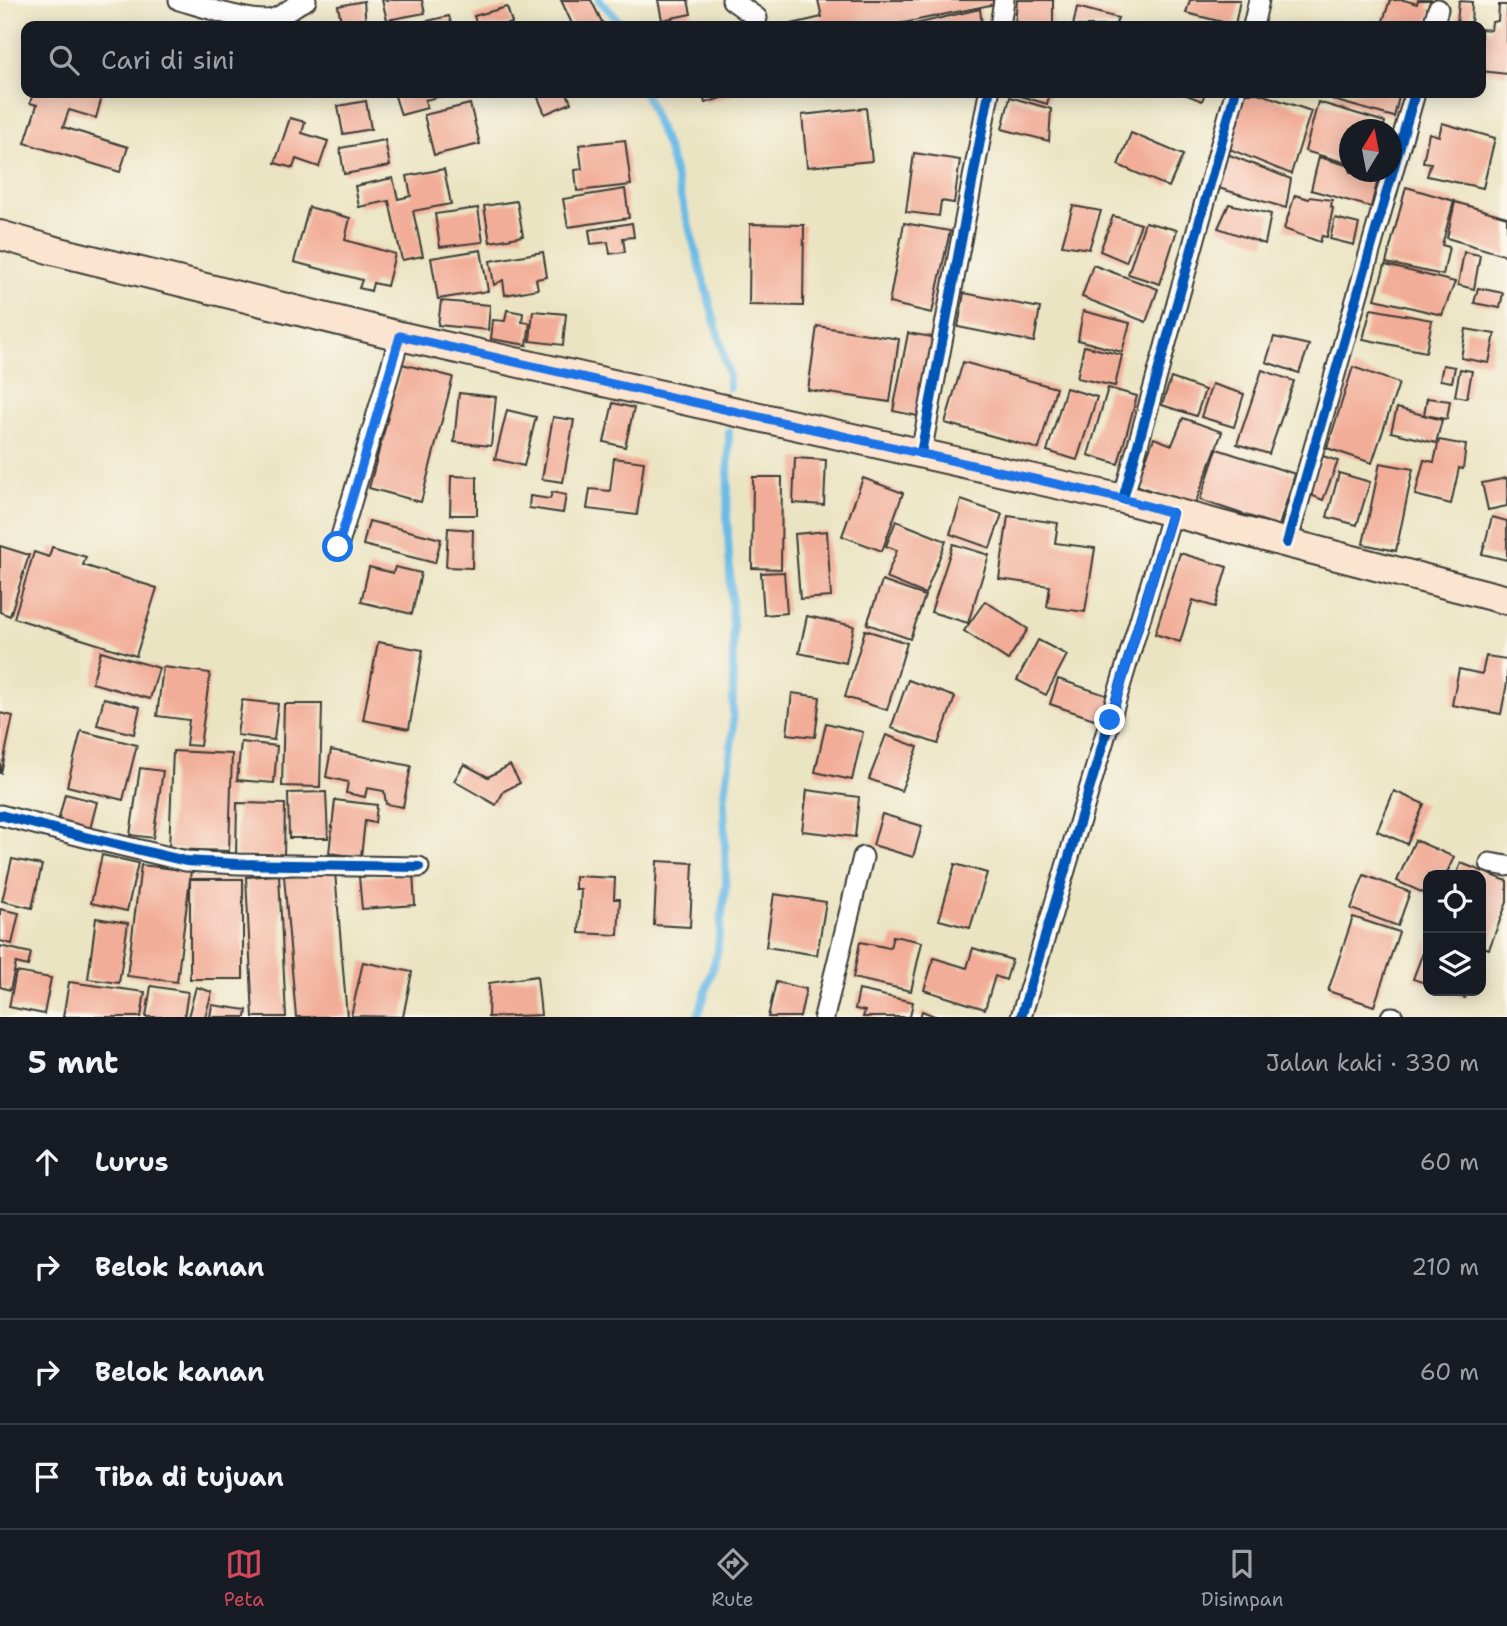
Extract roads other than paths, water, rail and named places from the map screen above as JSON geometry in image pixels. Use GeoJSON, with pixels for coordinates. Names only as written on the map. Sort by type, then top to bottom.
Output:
{"type":"FeatureCollection","features":[{"type":"Feature","properties":{"kind":"main road"},"geometry":{"type":"LineString","coordinates":[[0,235],[400,336],[1123,499],[1507,600]]}},
{"type":"Feature","properties":{"kind":"street"},"geometry":{"type":"LineString","coordinates":[[179,0],[243,17],[271,20],[306,0]]}},
{"type":"Feature","properties":{"kind":"street"},"geometry":{"type":"LineString","coordinates":[[732,0],[757,18]]}},
{"type":"Feature","properties":{"kind":"street"},"geometry":{"type":"LineString","coordinates":[[1001,21],[1004,0]]}},
{"type":"Feature","properties":{"kind":"street"},"geometry":{"type":"LineString","coordinates":[[1254,21],[1259,0]]}},
{"type":"Feature","properties":{"kind":"street"},"geometry":{"type":"LineString","coordinates":[[921,453],[988,98]]}},
{"type":"Feature","properties":{"kind":"street"},"geometry":{"type":"LineString","coordinates":[[1123,499],[1234,98]]}},
{"type":"Feature","properties":{"kind":"street"},"geometry":{"type":"LineString","coordinates":[[1287,543],[1414,98]]}},
{"type":"Feature","properties":{"kind":"street"},"geometry":{"type":"LineString","coordinates":[[338,547],[400,336]]}},
{"type":"Feature","properties":{"kind":"street"},"geometry":{"type":"LineString","coordinates":[[1021,1017],[1172,513]]}},
{"type":"Feature","properties":{"kind":"street"},"geometry":{"type":"LineString","coordinates":[[0,814],[85,838],[186,861],[419,867]]}},
{"type":"Feature","properties":{"kind":"street"},"geometry":{"type":"LineString","coordinates":[[824,1017],[863,857]]}},
{"type":"Feature","properties":{"kind":"waterway"},"geometry":{"type":"LineString","coordinates":[[599,0],[619,21]]}},
{"type":"Feature","properties":{"kind":"waterway"},"geometry":{"type":"LineString","coordinates":[[647,98],[669,153],[721,344],[729,387]]}},
{"type":"Feature","properties":{"kind":"waterway"},"geometry":{"type":"LineString","coordinates":[[698,1017],[717,953],[726,883],[724,802],[733,732],[733,630],[727,517],[729,432]]}}]}
